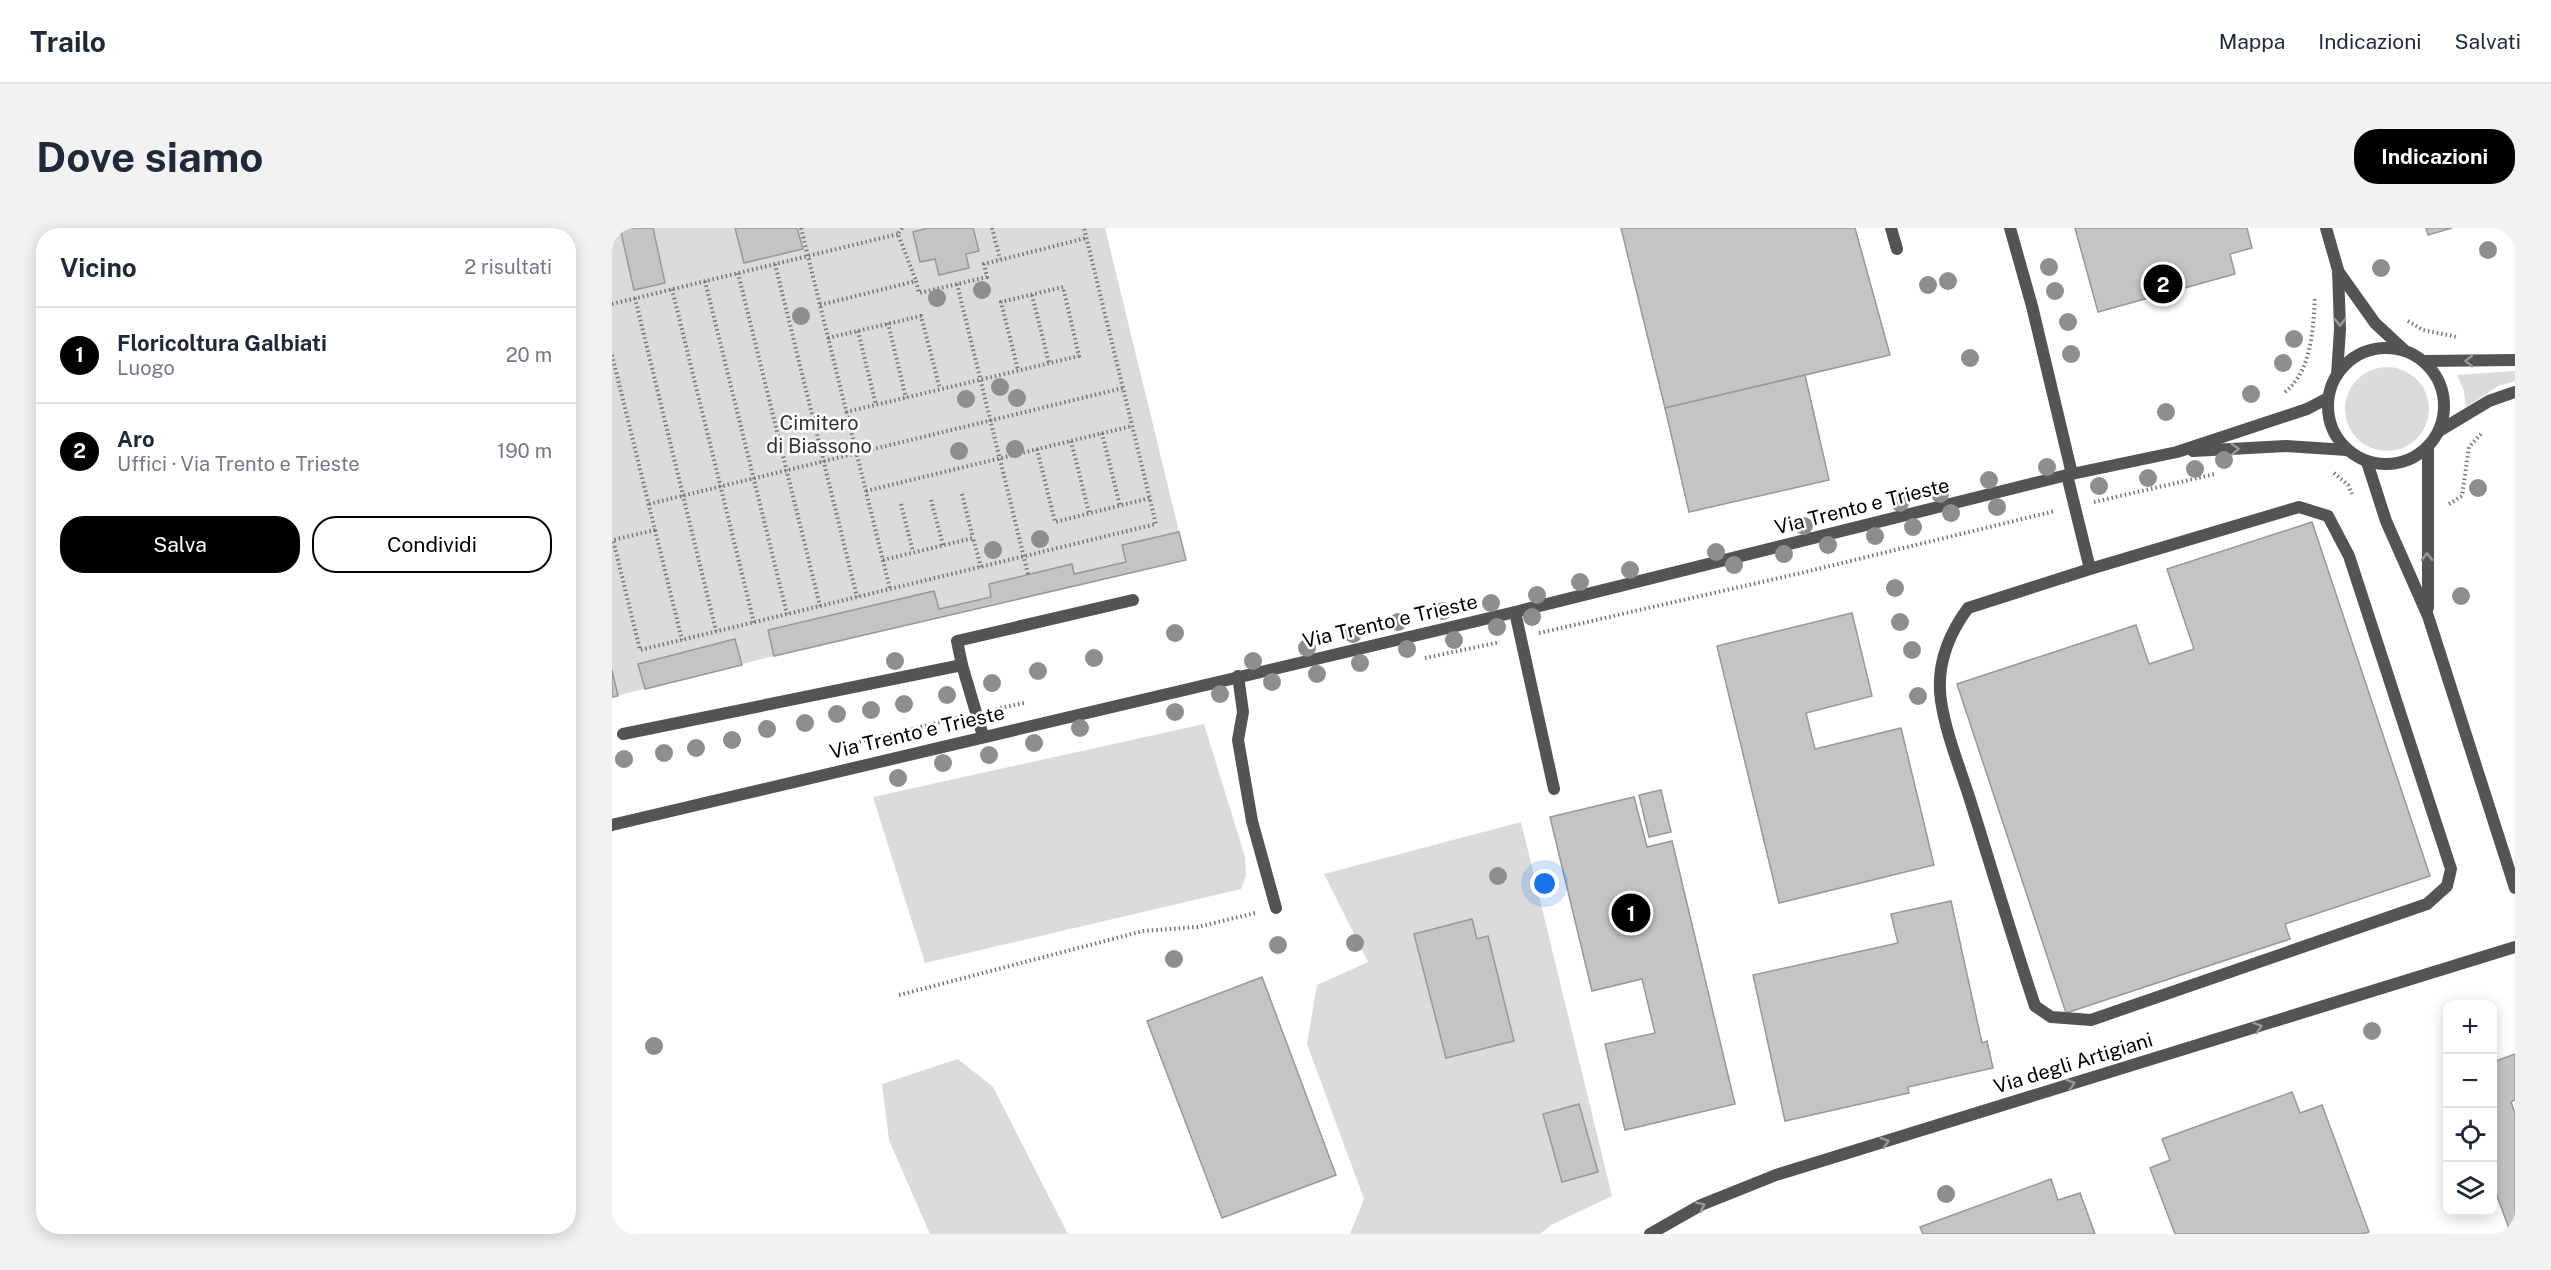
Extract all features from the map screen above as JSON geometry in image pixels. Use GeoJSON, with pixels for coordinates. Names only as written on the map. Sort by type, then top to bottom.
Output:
{"type":"FeatureCollection","features":[{"type":"Feature","properties":{"kind":"street"},"geometry":{"type":"LineString","coordinates":[[1891,228],[1897,249]]}},
{"type":"Feature","properties":{"kind":"street"},"geometry":{"type":"LineString","coordinates":[[2010,228],[2032,306],[2069,475],[2073,507],[2090,569]]}},
{"type":"Feature","properties":{"kind":"street"},"geometry":{"type":"LineString","coordinates":[[2326,228],[2338,270],[2340,329],[2337,375]]}},
{"type":"Feature","properties":{"kind":"street"},"geometry":{"type":"LineString","coordinates":[[2338,270],[2375,323],[2404,350]]}},
{"type":"Feature","properties":{"kind":"street","name":"Via Trento e Trieste"},"geometry":{"type":"LineString","coordinates":[[2385,347],[2404,350],[2424,361],[2440,381],[2445,406],[2439,431],[2428,447],[2410,459],[2389,465],[2367,462],[2347,450],[2331,427],[2328,398],[2337,375],[2349,360],[2366,351],[2385,347]]}},
{"type":"Feature","properties":{"kind":"street","name":"Via Trento e Trieste"},"geometry":{"type":"LineString","coordinates":[[2424,361],[2515,360]]}},
{"type":"Feature","properties":{"kind":"street","name":"Via Trento e Trieste"},"geometry":{"type":"LineString","coordinates":[[2439,431],[2489,401],[2515,392]]}},
{"type":"Feature","properties":{"kind":"street","name":"Via Trento e Trieste"},"geometry":{"type":"LineString","coordinates":[[612,825],[1515,612],[2069,475],[2177,452],[2307,409],[2328,398]]}},
{"type":"Feature","properties":{"kind":"street","name":"Via Trento e Trieste"},"geometry":{"type":"LineString","coordinates":[[2177,452],[2286,446],[2347,450]]}},
{"type":"Feature","properties":{"kind":"street"},"geometry":{"type":"LineString","coordinates":[[2428,447],[2428,615]]}},
{"type":"Feature","properties":{"kind":"street"},"geometry":{"type":"LineString","coordinates":[[2367,462],[2386,521],[2428,615],[2515,888]]}},
{"type":"Feature","properties":{"kind":"street"},"geometry":{"type":"LineString","coordinates":[[2299,507],[2328,516],[2349,556],[2428,797],[2451,869],[2448,886],[2427,904],[2091,1020],[2051,1017],[2035,1006],[1941,701],[1942,662],[1956,624],[1968,608],[2090,569],[2299,507]]}},
{"type":"Feature","properties":{"kind":"street"},"geometry":{"type":"LineString","coordinates":[[983,736],[957,641],[1133,600]]}},
{"type":"Feature","properties":{"kind":"street"},"geometry":{"type":"LineString","coordinates":[[1515,612],[1554,789]]}},
{"type":"Feature","properties":{"kind":"street"},"geometry":{"type":"LineString","coordinates":[[623,734],[962,665]]}},
{"type":"Feature","properties":{"kind":"street"},"geometry":{"type":"LineString","coordinates":[[1238,676],[1243,712],[1238,740],[1252,821],[1276,908]]}},
{"type":"Feature","properties":{"kind":"street","name":"Via degli Artigiani"},"geometry":{"type":"LineString","coordinates":[[1650,1234],[1701,1205],[1776,1175],[2515,947]]}},
{"type":"Feature","properties":{"kind":"path"},"geometry":{"type":"LineString","coordinates":[[801,228],[890,589]]}},
{"type":"Feature","properties":{"kind":"path"},"geometry":{"type":"LineString","coordinates":[[612,304],[898,234],[902,228]]}},
{"type":"Feature","properties":{"kind":"path"},"geometry":{"type":"LineString","coordinates":[[992,228],[1000,259]]}},
{"type":"Feature","properties":{"kind":"path"},"geometry":{"type":"LineString","coordinates":[[655,530],[613,540],[640,650],[1156,524],[1084,228]]}},
{"type":"Feature","properties":{"kind":"path"},"geometry":{"type":"LineString","coordinates":[[898,234],[919,293],[987,277],[984,264],[1086,238]]}},
{"type":"Feature","properties":{"kind":"path"},"geometry":{"type":"LineString","coordinates":[[775,264],[857,597]]}},
{"type":"Feature","properties":{"kind":"path"},"geometry":{"type":"LineString","coordinates":[[738,273],[820,606]]}},
{"type":"Feature","properties":{"kind":"path"},"geometry":{"type":"LineString","coordinates":[[705,281],[787,615]]}},
{"type":"Feature","properties":{"kind":"path"},"geometry":{"type":"LineString","coordinates":[[820,305],[916,281]]}},
{"type":"Feature","properties":{"kind":"path"},"geometry":{"type":"LineString","coordinates":[[957,284],[1028,574]]}},
{"type":"Feature","properties":{"kind":"path"},"geometry":{"type":"LineString","coordinates":[[846,412],[1079,356],[1062,287],[1002,302],[1018,370]]}},
{"type":"Feature","properties":{"kind":"path"},"geometry":{"type":"LineString","coordinates":[[672,289],[754,623]]}},
{"type":"Feature","properties":{"kind":"path"},"geometry":{"type":"LineString","coordinates":[[2282,395],[2290,389],[2302,371],[2314,325],[2315,297],[2339,294]]}},
{"type":"Feature","properties":{"kind":"path"},"geometry":{"type":"LineString","coordinates":[[1032,295],[1049,363]]}},
{"type":"Feature","properties":{"kind":"path"},"geometry":{"type":"LineString","coordinates":[[635,298],[716,631]]}},
{"type":"Feature","properties":{"kind":"path"},"geometry":{"type":"LineString","coordinates":[[828,338],[921,316],[940,389]]}},
{"type":"Feature","properties":{"kind":"path"},"geometry":{"type":"LineString","coordinates":[[2401,317],[2423,330],[2467,337]]}},
{"type":"Feature","properties":{"kind":"path"},"geometry":{"type":"LineString","coordinates":[[888,323],[906,398]]}},
{"type":"Feature","properties":{"kind":"path"},"geometry":{"type":"LineString","coordinates":[[858,331],[876,405]]}},
{"type":"Feature","properties":{"kind":"path"},"geometry":{"type":"LineString","coordinates":[[612,355],[682,640]]}},
{"type":"Feature","properties":{"kind":"path"},"geometry":{"type":"LineString","coordinates":[[649,504],[1123,388]]}},
{"type":"Feature","properties":{"kind":"path"},"geometry":{"type":"LineString","coordinates":[[866,491],[1132,426]]}},
{"type":"Feature","properties":{"kind":"path"},"geometry":{"type":"LineString","coordinates":[[2427,507],[2446,506],[2462,496],[2469,447],[2490,426]]}},
{"type":"Feature","properties":{"kind":"path"},"geometry":{"type":"LineString","coordinates":[[1102,433],[1120,506]]}},
{"type":"Feature","properties":{"kind":"path"},"geometry":{"type":"LineString","coordinates":[[1071,441],[1089,513]]}},
{"type":"Feature","properties":{"kind":"path"},"geometry":{"type":"LineString","coordinates":[[1037,449],[1055,522],[1150,498]]}},
{"type":"Feature","properties":{"kind":"path"},"geometry":{"type":"LineString","coordinates":[[2328,470],[2348,484],[2357,504]]}},
{"type":"Feature","properties":{"kind":"path"},"geometry":{"type":"LineString","coordinates":[[1416,660],[1822,568],[2222,472]]}},
{"type":"Feature","properties":{"kind":"path"},"geometry":{"type":"LineString","coordinates":[[962,494],[981,567]]}},
{"type":"Feature","properties":{"kind":"path"},"geometry":{"type":"LineString","coordinates":[[932,500],[943,545]]}},
{"type":"Feature","properties":{"kind":"path"},"geometry":{"type":"LineString","coordinates":[[901,504],[913,552]]}},
{"type":"Feature","properties":{"kind":"path"},"geometry":{"type":"LineString","coordinates":[[883,560],[973,538]]}},
{"type":"Feature","properties":{"kind":"path"},"geometry":{"type":"LineString","coordinates":[[899,995],[1143,931],[1197,927],[1276,908]]}},
{"type":"Feature","properties":{"kind":"green space","name":"Cimitero di Biassono"},"geometry":{"type":"Polygon","coordinates":[[[612,228],[1105,228],[1186,560],[774,656],[612,697],[612,228]]]}},
{"type":"Feature","properties":{"kind":"green space"},"geometry":{"type":"Polygon","coordinates":[[[2387,367],[2403,370],[2417,379],[2426,393],[2429,409],[2426,425],[2417,439],[2403,448],[2387,451],[2371,448],[2357,439],[2348,425],[2345,409],[2348,393],[2357,379],[2371,370],[2387,367]]]}},
{"type":"Feature","properties":{"kind":"green space"},"geometry":{"type":"Polygon","coordinates":[[[2515,371],[2515,381],[2498,386],[2466,407],[2464,391],[2457,375],[2515,371]]]}},
{"type":"Feature","properties":{"kind":"green space"},"geometry":{"type":"Polygon","coordinates":[[[1204,724],[1245,857],[1246,876],[1241,889],[925,963],[873,797],[1204,724]]]}},
{"type":"Feature","properties":{"kind":"green space"},"geometry":{"type":"Polygon","coordinates":[[[1521,822],[1612,1196],[1551,1225],[1540,1234],[1350,1234],[1364,1199],[1307,1044],[1317,985],[1368,962],[1324,874],[1521,822]]]}},
{"type":"Feature","properties":{"kind":"green space"},"geometry":{"type":"Polygon","coordinates":[[[958,1059],[993,1087],[1068,1234],[930,1234],[889,1140],[882,1084],[958,1059]]]}},
{"type":"Feature","properties":{"kind":"building"},"geometry":{"type":"Polygon","coordinates":[[[620,228],[653,228],[665,283],[634,290],[620,228]]]}},
{"type":"Feature","properties":{"kind":"building"},"geometry":{"type":"Polygon","coordinates":[[[735,228],[797,228],[803,249],[744,263],[735,228]]]}},
{"type":"Feature","properties":{"kind":"building"},"geometry":{"type":"Polygon","coordinates":[[[928,228],[973,228],[979,251],[966,254],[969,268],[939,275],[935,259],[920,262],[913,232],[928,228]]]}},
{"type":"Feature","properties":{"kind":"building"},"geometry":{"type":"Polygon","coordinates":[[[1621,228],[1855,228],[1890,355],[1665,408],[1621,228]]]}},
{"type":"Feature","properties":{"kind":"building"},"geometry":{"type":"Polygon","coordinates":[[[2075,228],[2247,228],[2252,248],[2230,254],[2235,274],[2098,312],[2075,228]]]}},
{"type":"Feature","properties":{"kind":"building"},"geometry":{"type":"Polygon","coordinates":[[[2426,228],[2452,228],[2428,235],[2426,228]]]}},
{"type":"Feature","properties":{"kind":"building"},"geometry":{"type":"Polygon","coordinates":[[[1805,375],[1829,480],[1689,512],[1665,408],[1805,375]]]}},
{"type":"Feature","properties":{"kind":"building"},"geometry":{"type":"Polygon","coordinates":[[[2312,522],[2430,876],[2285,924],[2290,939],[2066,1013],[1957,684],[2136,625],[2149,664],[2194,649],[2167,569],[2312,522]]]}},
{"type":"Feature","properties":{"kind":"building"},"geometry":{"type":"Polygon","coordinates":[[[1179,532],[1186,560],[774,656],[768,630],[934,591],[939,609],[991,597],[989,584],[1072,564],[1074,574],[1126,562],[1122,545],[1179,532]]]}},
{"type":"Feature","properties":{"kind":"building"},"geometry":{"type":"Polygon","coordinates":[[[1852,613],[1872,696],[1806,713],[1815,749],[1901,728],[1934,865],[1779,903],[1717,646],[1852,613]]]}},
{"type":"Feature","properties":{"kind":"building"},"geometry":{"type":"Polygon","coordinates":[[[735,639],[742,665],[645,689],[638,664],[735,639]]]}},
{"type":"Feature","properties":{"kind":"building"},"geometry":{"type":"Polygon","coordinates":[[[612,670],[618,696],[612,697],[612,670]]]}},
{"type":"Feature","properties":{"kind":"building"},"geometry":{"type":"Polygon","coordinates":[[[1661,790],[1671,832],[1649,837],[1639,795],[1661,790]]]}},
{"type":"Feature","properties":{"kind":"building"},"geometry":{"type":"Polygon","coordinates":[[[1634,797],[1647,847],[1672,841],[1735,1104],[1625,1130],[1605,1044],[1655,1033],[1642,979],[1592,991],[1550,817],[1634,797]]]}},
{"type":"Feature","properties":{"kind":"building"},"geometry":{"type":"Polygon","coordinates":[[[1951,901],[1982,1043],[1987,1041],[1993,1068],[1908,1087],[1909,1093],[1785,1121],[1753,975],[1898,943],[1891,914],[1951,901]]]}},
{"type":"Feature","properties":{"kind":"building"},"geometry":{"type":"Polygon","coordinates":[[[1472,919],[1477,939],[1488,936],[1514,1041],[1446,1058],[1414,934],[1472,919]]]}},
{"type":"Feature","properties":{"kind":"building"},"geometry":{"type":"Polygon","coordinates":[[[1262,977],[1336,1175],[1222,1218],[1147,1021],[1262,977]]]}},
{"type":"Feature","properties":{"kind":"building"},"geometry":{"type":"Polygon","coordinates":[[[2515,1054],[2515,1100],[2511,1102],[2515,1113],[2515,1234],[2511,1234],[2497,1196],[2497,1061],[2515,1054]]]}},
{"type":"Feature","properties":{"kind":"building"},"geometry":{"type":"Polygon","coordinates":[[[2292,1092],[2300,1113],[2322,1105],[2369,1232],[2362,1234],[2175,1234],[2150,1168],[2170,1160],[2162,1139],[2292,1092]]]}},
{"type":"Feature","properties":{"kind":"building"},"geometry":{"type":"Polygon","coordinates":[[[1579,1104],[1598,1172],[1562,1182],[1543,1114],[1579,1104]]]}},
{"type":"Feature","properties":{"kind":"building"},"geometry":{"type":"Polygon","coordinates":[[[2051,1179],[2058,1200],[2080,1193],[2095,1234],[1923,1234],[1920,1227],[2051,1179]]]}},
{"type":"Feature","properties":{"kind":"place","name":"Aro"},"geometry":{"type":"Point","coordinates":[2163,284]}},
{"type":"Feature","properties":{"kind":"place","name":"Floricoltura Galbiati"},"geometry":{"type":"Point","coordinates":[1631,913]}}]}
